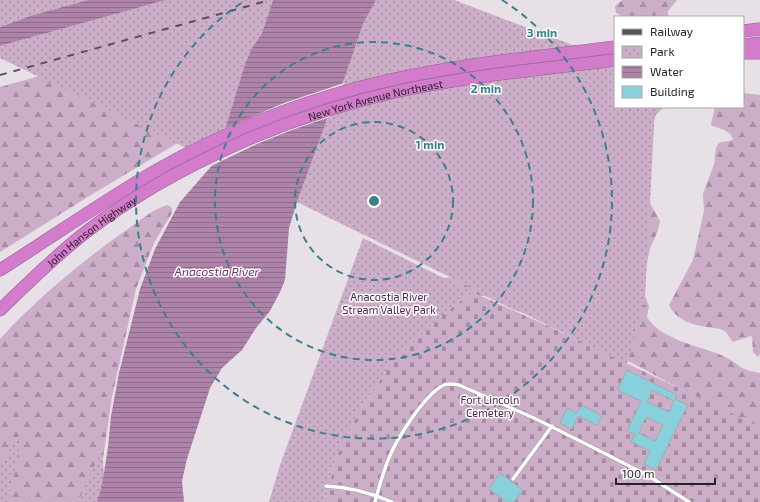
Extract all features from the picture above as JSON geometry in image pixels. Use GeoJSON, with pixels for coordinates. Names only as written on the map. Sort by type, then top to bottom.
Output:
{"type":"FeatureCollection","features":[{"type":"Feature","properties":{"kind":"highway"},"geometry":{"type":"LineString","coordinates":[[744,31],[760,29]]}},
{"type":"Feature","properties":{"kind":"highway"},"geometry":{"type":"LineString","coordinates":[[751,51],[760,43]]}},
{"type":"Feature","properties":{"kind":"highway","name":"New York Avenue Northeast"},"geometry":{"type":"LineString","coordinates":[[200,148],[270,117],[307,104],[359,88],[414,74],[449,68],[614,47]]}},
{"type":"Feature","properties":{"kind":"highway","name":"New York Avenue Northeast"},"geometry":{"type":"LineString","coordinates":[[193,166],[266,133],[313,115],[354,102],[399,91],[463,80],[614,60]]}},
{"type":"Feature","properties":{"kind":"highway","name":"John Hanson Highway"},"geometry":{"type":"LineString","coordinates":[[0,271],[114,196],[156,171],[200,148]]}},
{"type":"Feature","properties":{"kind":"highway","name":"John Hanson Highway"},"geometry":{"type":"LineString","coordinates":[[0,310],[68,246],[96,225],[146,192],[193,166]]}},
{"type":"Feature","properties":{"kind":"highway"},"geometry":{"type":"LineString","coordinates":[[0,315],[34,277]]}},
{"type":"Feature","properties":{"kind":"lane"},"geometry":{"type":"LineString","coordinates":[[375,502],[389,458],[404,431],[429,397],[444,385],[453,384],[459,385],[509,406],[552,426],[647,475],[683,501],[688,502]]}},
{"type":"Feature","properties":{"kind":"lane"},"geometry":{"type":"LineString","coordinates":[[513,479],[552,426]]}},
{"type":"Feature","properties":{"kind":"lane"},"geometry":{"type":"LineString","coordinates":[[326,486],[341,487],[377,496],[392,502]]}},
{"type":"Feature","properties":{"kind":"green space"},"geometry":{"type":"Polygon","coordinates":[[[0,0],[88,0],[30,16],[0,27],[0,0]]]}},
{"type":"Feature","properties":{"kind":"green space"},"geometry":{"type":"Polygon","coordinates":[[[166,0],[273,0],[262,33],[252,48],[245,64],[215,162],[0,58],[0,46],[166,0]]]}},
{"type":"Feature","properties":{"kind":"green space"},"geometry":{"type":"Polygon","coordinates":[[[376,0],[454,0],[614,61],[614,108],[655,108],[645,299],[627,364],[297,202],[329,114],[345,77],[363,24],[376,0]]]}},
{"type":"Feature","properties":{"kind":"green space"},"geometry":{"type":"Polygon","coordinates":[[[622,0],[677,0],[668,11],[668,16],[621,16],[616,13],[615,6],[622,0]]]}},
{"type":"Feature","properties":{"kind":"green space"},"geometry":{"type":"Polygon","coordinates":[[[252,48],[245,64],[186,138],[0,252],[0,87],[90,62],[252,48]]]}},
{"type":"Feature","properties":{"kind":"green space"},"geometry":{"type":"Polygon","coordinates":[[[744,93],[760,95],[760,354],[758,357],[753,352],[751,336],[733,342],[723,330],[696,325],[685,321],[672,310],[669,305],[693,260],[704,211],[703,194],[714,164],[716,148],[721,142],[730,141],[733,139],[728,132],[712,126],[711,124],[715,108],[744,108],[744,93]]]}},
{"type":"Feature","properties":{"kind":"green space"},"geometry":{"type":"Polygon","coordinates":[[[635,108],[663,108],[655,116],[653,122],[649,201],[660,221],[650,249],[644,276],[645,296],[649,306],[647,317],[653,325],[670,336],[724,356],[742,368],[760,373],[760,428],[703,401],[632,363],[600,349],[537,317],[514,310],[485,296],[479,296],[477,298],[414,267],[445,278],[467,276],[635,108]]]}},
{"type":"Feature","properties":{"kind":"green space"},"geometry":{"type":"Polygon","coordinates":[[[168,205],[172,208],[172,213],[154,243],[136,289],[112,397],[100,479],[94,502],[0,502],[0,339],[46,294],[80,265],[149,214],[158,208],[168,205]]]}},
{"type":"Feature","properties":{"kind":"green space","name":"Anacostia River Stream Valley Park"},"geometry":{"type":"Polygon","coordinates":[[[363,238],[472,292],[441,316],[392,363],[359,411],[336,457],[325,502],[269,502],[280,465],[363,238]]]}},
{"type":"Feature","properties":{"kind":"green space","name":"Fort Lincoln Cemetery"},"geometry":{"type":"Polygon","coordinates":[[[472,292],[553,328],[760,427],[760,502],[325,502],[336,457],[359,411],[392,363],[441,316],[472,292]]]}},
{"type":"Feature","properties":{"kind":"green space"},"geometry":{"type":"Polygon","coordinates":[[[23,430],[8,502],[0,502],[0,464],[23,430]]]}},
{"type":"Feature","properties":{"kind":"green space"},"geometry":{"type":"Polygon","coordinates":[[[102,449],[106,502],[78,502],[102,449]]]}},
{"type":"Feature","properties":{"kind":"water"},"geometry":{"type":"Polygon","coordinates":[[[88,0],[166,0],[0,46],[0,27],[30,16],[88,0]]]}},
{"type":"Feature","properties":{"kind":"water","name":"Anacostia River"},"geometry":{"type":"Polygon","coordinates":[[[273,0],[376,0],[363,24],[345,77],[329,114],[297,202],[289,228],[285,280],[270,311],[256,328],[242,350],[222,368],[210,388],[187,459],[182,481],[184,502],[97,502],[102,485],[111,416],[119,373],[140,289],[155,249],[180,202],[215,162],[245,64],[252,48],[262,33],[273,0]]]}},
{"type":"Feature","properties":{"kind":"pier"},"geometry":{"type":"Polygon","coordinates":[[[344,83],[330,117],[257,144],[207,168],[213,161],[223,129],[284,103],[344,83]]]}},
{"type":"Feature","properties":{"kind":"building"},"geometry":{"type":"Polygon","coordinates":[[[627,370],[677,395],[675,399],[688,405],[656,470],[644,464],[650,451],[631,442],[635,434],[627,431],[641,401],[619,391],[618,389],[627,370]],[[652,390],[647,402],[669,412],[674,401],[652,390]],[[646,417],[639,433],[655,441],[663,425],[646,417]]]}},
{"type":"Feature","properties":{"kind":"building"},"geometry":{"type":"Polygon","coordinates":[[[583,406],[599,414],[601,417],[597,425],[578,416],[572,429],[560,423],[567,408],[577,413],[580,407],[583,406]]]}},
{"type":"Feature","properties":{"kind":"building"},"geometry":{"type":"Polygon","coordinates":[[[500,473],[523,490],[514,502],[507,502],[489,489],[500,473]]]}},
{"type":"Feature","properties":{"kind":"railway"},"geometry":{"type":"LineString","coordinates":[[0,75],[270,0]]}}]}
